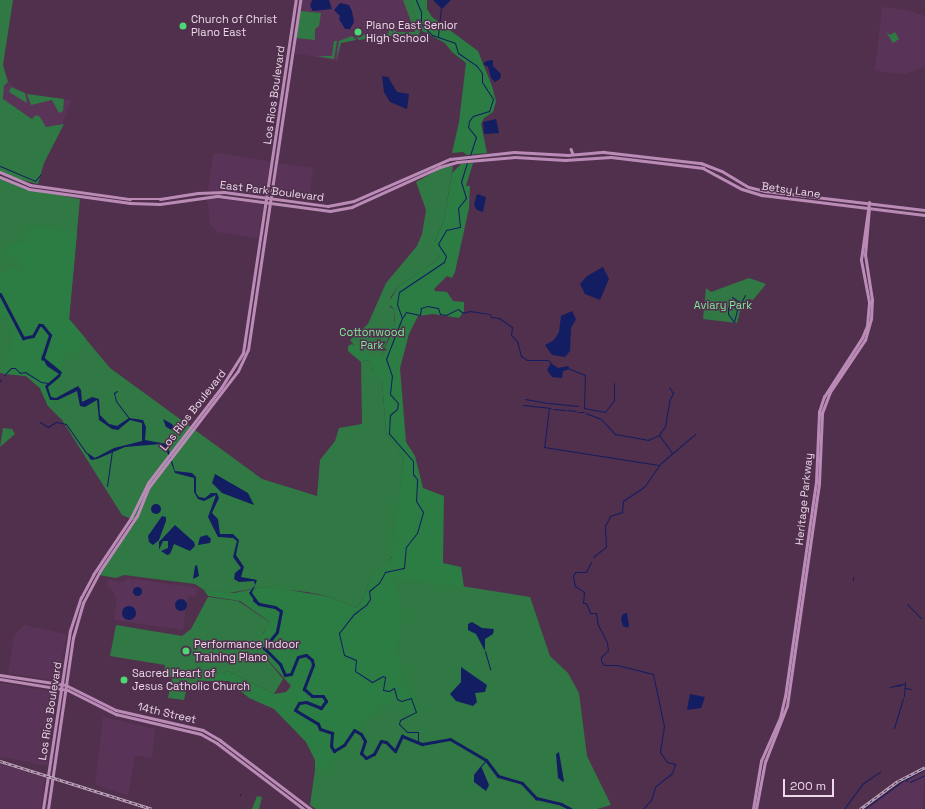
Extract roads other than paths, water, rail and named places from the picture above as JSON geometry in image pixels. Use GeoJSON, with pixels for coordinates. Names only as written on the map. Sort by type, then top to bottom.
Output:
{"type":"FeatureCollection","features":[{"type":"Feature","properties":{"kind":"main road","name":"Los Rios Boulevard"},"geometry":{"type":"LineString","coordinates":[[43,809],[66,656],[85,589],[129,521],[153,475],[221,388],[243,353],[296,0]]}},
{"type":"Feature","properties":{"kind":"main road","name":"Los Rios Boulevard"},"geometry":{"type":"LineString","coordinates":[[48,809],[70,657],[71,638],[88,591],[137,516],[146,494],[157,477],[178,448],[194,431],[244,359],[251,334],[300,0]]}},
{"type":"Feature","properties":{"kind":"main road"},"geometry":{"type":"LineString","coordinates":[[294,11],[298,12]]}},
{"type":"Feature","properties":{"kind":"main road"},"geometry":{"type":"LineString","coordinates":[[292,28],[292,37],[295,40]]}},
{"type":"Feature","properties":{"kind":"main road"},"geometry":{"type":"LineString","coordinates":[[570,149],[574,154]]}},
{"type":"Feature","properties":{"kind":"main road","name":"Betsy Lane"},"geometry":{"type":"LineString","coordinates":[[486,155],[514,152],[568,155],[604,152],[701,162],[757,189],[925,210]]}},
{"type":"Feature","properties":{"kind":"main road"},"geometry":{"type":"LineString","coordinates":[[604,152],[604,157]]}},
{"type":"Feature","properties":{"kind":"main road","name":"East Park Boulevard"},"geometry":{"type":"LineString","coordinates":[[0,172],[30,185],[130,199],[160,199],[198,193],[224,192],[304,204],[328,206],[346,204],[442,162],[460,157],[486,155]]}},
{"type":"Feature","properties":{"kind":"main road","name":"Betsy Lane"},"geometry":{"type":"LineString","coordinates":[[484,160],[514,157],[565,160],[604,157],[693,166],[709,170],[735,185],[757,194],[925,215]]}},
{"type":"Feature","properties":{"kind":"main road","name":"East Park Boulevard"},"geometry":{"type":"LineString","coordinates":[[0,178],[29,189],[130,204],[155,204],[224,197],[330,211],[348,208],[440,167],[457,162],[484,160]]}},
{"type":"Feature","properties":{"kind":"main road"},"geometry":{"type":"LineString","coordinates":[[224,192],[224,197]]}},
{"type":"Feature","properties":{"kind":"main road","name":"Heritage Parkway"},"geometry":{"type":"LineString","coordinates":[[753,809],[761,761],[780,718],[785,697],[816,482],[819,412],[824,397],[862,338],[867,326],[869,302],[861,260],[868,203]]}},
{"type":"Feature","properties":{"kind":"main road"},"geometry":{"type":"LineString","coordinates":[[902,207],[902,212]]}},
{"type":"Feature","properties":{"kind":"main road"},"geometry":{"type":"LineString","coordinates":[[262,229],[266,230]]}},
{"type":"Feature","properties":{"kind":"main road"},"geometry":{"type":"LineString","coordinates":[[66,656],[70,657]]}},
{"type":"Feature","properties":{"kind":"main road","name":"14th Street"},"geometry":{"type":"LineString","coordinates":[[0,675],[66,685],[98,701],[126,712],[190,726],[210,733],[311,809]]}},
{"type":"Feature","properties":{"kind":"main road","name":"14th Street"},"geometry":{"type":"LineString","coordinates":[[0,679],[65,689],[125,716],[190,730],[210,739],[304,809]]}},
{"type":"Feature","properties":{"kind":"main road"},"geometry":{"type":"LineString","coordinates":[[29,683],[30,679]]}},
{"type":"Feature","properties":{"kind":"main road"},"geometry":{"type":"LineString","coordinates":[[125,716],[126,712]]}},
{"type":"Feature","properties":{"kind":"main road"},"geometry":{"type":"LineString","coordinates":[[146,721],[147,717]]}},
{"type":"Feature","properties":{"kind":"main road"},"geometry":{"type":"LineString","coordinates":[[56,722],[61,722]]}},
{"type":"Feature","properties":{"kind":"main road"},"geometry":{"type":"LineString","coordinates":[[52,744],[57,745]]}},
{"type":"Feature","properties":{"kind":"main road","name":"Heritage Parkway"},"geometry":{"type":"LineString","coordinates":[[756,809],[757,790]]}},
{"type":"Feature","properties":{"kind":"main road"},"geometry":{"type":"LineString","coordinates":[[44,804],[48,805]]}},
{"type":"Feature","properties":{"kind":"waterway"},"geometry":{"type":"LineString","coordinates":[[416,0],[421,12],[421,24],[432,35],[455,43],[458,53],[476,65],[482,73],[482,82],[493,99],[489,111],[473,116],[469,121],[468,127],[476,137],[470,156]]}},
{"type":"Feature","properties":{"kind":"waterway"},"geometry":{"type":"LineString","coordinates":[[438,36],[441,8]]}},
{"type":"Feature","properties":{"kind":"waterway"},"geometry":{"type":"LineString","coordinates":[[418,742],[418,732],[407,732],[399,724],[400,720],[416,712],[411,698],[401,701],[397,699],[394,688],[389,691],[383,690],[385,677],[383,676],[372,682],[355,671],[356,660],[344,655],[339,633],[354,614],[366,605],[370,599],[369,591],[379,583],[385,572],[404,568],[406,547],[417,533],[423,512],[416,501],[417,479],[413,474],[413,461],[389,433],[390,415],[397,409],[398,403],[390,394],[392,376],[386,359],[402,318],[397,304],[399,292],[444,262],[446,256],[438,244],[446,230],[460,227],[458,208],[466,198],[461,182],[468,159]]}},
{"type":"Feature","properties":{"kind":"waterway"},"geometry":{"type":"LineString","coordinates":[[0,166],[35,181],[40,175]]}},
{"type":"Feature","properties":{"kind":"waterway"},"geometry":{"type":"LineString","coordinates":[[0,294],[23,338],[33,336],[39,325],[42,325],[50,335],[42,359]]}},
{"type":"Feature","properties":{"kind":"waterway"},"geometry":{"type":"LineString","coordinates":[[734,322],[737,310],[745,295]]}},
{"type":"Feature","properties":{"kind":"waterway"},"geometry":{"type":"LineString","coordinates":[[732,297],[741,303]]}},
{"type":"Feature","properties":{"kind":"waterway"},"geometry":{"type":"LineString","coordinates":[[730,303],[737,310]]}},
{"type":"Feature","properties":{"kind":"waterway"},"geometry":{"type":"LineString","coordinates":[[403,317],[406,312],[420,315],[421,308],[427,306],[438,308],[440,314],[446,315],[458,309],[463,313],[470,311],[490,314],[491,317],[499,318],[512,327],[511,335],[517,341],[521,356],[527,360],[548,360],[551,363]]}},
{"type":"Feature","properties":{"kind":"waterway"},"geometry":{"type":"LineString","coordinates":[[728,307],[728,314],[734,322]]}},
{"type":"Feature","properties":{"kind":"waterway"},"geometry":{"type":"LineString","coordinates":[[4,375],[11,368],[15,368],[20,373],[25,372],[41,382],[48,383]]}},
{"type":"Feature","properties":{"kind":"waterway"},"geometry":{"type":"LineString","coordinates":[[570,369],[585,375],[584,408],[605,412],[614,400],[614,383]]}},
{"type":"Feature","properties":{"kind":"waterway"},"geometry":{"type":"LineString","coordinates":[[586,413],[601,419],[615,434],[648,440],[659,435],[665,426],[670,399],[673,393],[669,387]]}},
{"type":"Feature","properties":{"kind":"waterway"},"geometry":{"type":"LineString","coordinates":[[117,391],[114,393],[116,401],[129,418]]}},
{"type":"Feature","properties":{"kind":"waterway"},"geometry":{"type":"LineString","coordinates":[[525,399],[548,403]]}},
{"type":"Feature","properties":{"kind":"waterway"},"geometry":{"type":"LineString","coordinates":[[549,403],[578,406]]}},
{"type":"Feature","properties":{"kind":"waterway"},"geometry":{"type":"LineString","coordinates":[[523,405],[551,408]]}},
{"type":"Feature","properties":{"kind":"waterway"},"geometry":{"type":"LineString","coordinates":[[549,408],[544,447],[659,465]]}},
{"type":"Feature","properties":{"kind":"waterway"},"geometry":{"type":"LineString","coordinates":[[553,409],[565,410]]}},
{"type":"Feature","properties":{"kind":"waterway"},"geometry":{"type":"LineString","coordinates":[[567,410],[576,411]]}},
{"type":"Feature","properties":{"kind":"waterway"},"geometry":{"type":"LineString","coordinates":[[578,412],[584,412]]}},
{"type":"Feature","properties":{"kind":"waterway"},"geometry":{"type":"LineString","coordinates":[[40,422],[48,427],[56,422],[66,424],[86,453]]}},
{"type":"Feature","properties":{"kind":"waterway"},"geometry":{"type":"LineString","coordinates":[[593,557],[606,547],[605,526],[610,516],[622,512],[623,501],[644,487],[661,463],[695,434]]}},
{"type":"Feature","properties":{"kind":"waterway"},"geometry":{"type":"LineString","coordinates":[[659,435],[672,453]]}},
{"type":"Feature","properties":{"kind":"waterway"},"geometry":{"type":"LineString","coordinates":[[107,486],[112,450]]}},
{"type":"Feature","properties":{"kind":"waterway"},"geometry":{"type":"LineString","coordinates":[[591,562],[586,572],[575,572],[573,576],[575,586],[584,592],[583,603],[586,603],[590,613],[596,613],[598,625],[607,643],[608,650],[601,657],[601,661],[604,665],[617,665],[653,674],[664,726],[660,752],[667,762],[675,764],[672,773],[655,787],[651,800],[643,809]]}},
{"type":"Feature","properties":{"kind":"waterway"},"geometry":{"type":"LineString","coordinates":[[254,600],[259,604],[275,607],[281,611],[277,632],[264,648],[280,664],[285,675],[291,674],[298,657],[306,655],[312,660],[313,665],[304,689],[312,696],[323,696],[326,701],[321,708],[306,702],[299,703],[295,710],[318,724],[320,729],[332,733],[331,746],[334,751],[344,745],[354,730],[361,734],[365,741],[361,753],[366,758],[374,754],[381,741],[386,742],[395,751],[402,736],[422,744],[450,739],[486,760],[498,776],[522,783],[536,798],[561,804],[571,809]]}},
{"type":"Feature","properties":{"kind":"waterway"},"geometry":{"type":"LineString","coordinates":[[907,604],[921,618]]}},
{"type":"Feature","properties":{"kind":"waterway"},"geometry":{"type":"LineString","coordinates":[[485,651],[490,669]]}},
{"type":"Feature","properties":{"kind":"waterway"},"geometry":{"type":"LineString","coordinates":[[904,696],[905,682]]}},
{"type":"Feature","properties":{"kind":"waterway"},"geometry":{"type":"LineString","coordinates":[[890,687],[901,684]]}},
{"type":"Feature","properties":{"kind":"waterway"},"geometry":{"type":"LineString","coordinates":[[897,686],[904,684]]}},
{"type":"Feature","properties":{"kind":"waterway"},"geometry":{"type":"LineString","coordinates":[[905,688],[911,689]]}},
{"type":"Feature","properties":{"kind":"waterway"},"geometry":{"type":"LineString","coordinates":[[894,728],[903,698]]}},
{"type":"Feature","properties":{"kind":"waterway"},"geometry":{"type":"LineString","coordinates":[[481,766],[486,760]]}},
{"type":"Feature","properties":{"kind":"waterway"},"geometry":{"type":"LineString","coordinates":[[906,779],[925,769]]}},
{"type":"Feature","properties":{"kind":"waterway"},"geometry":{"type":"LineString","coordinates":[[844,809],[862,784],[880,772]]}},
{"type":"Feature","properties":{"kind":"waterway"},"geometry":{"type":"LineString","coordinates":[[910,782],[925,775]]}},
{"type":"Feature","properties":{"kind":"waterway"},"geometry":{"type":"LineString","coordinates":[[864,809],[905,779],[907,781]]}},
{"type":"Feature","properties":{"kind":"railway"},"geometry":{"type":"LineString","coordinates":[[0,761],[152,809]]}},
{"type":"Feature","properties":{"kind":"railway"},"geometry":{"type":"LineString","coordinates":[[860,809],[898,781],[925,767]]}},
{"type":"Feature","properties":{"kind":"place","name":"Church of Christ Plano East"},"geometry":{"type":"Point","coordinates":[183,26]}},
{"type":"Feature","properties":{"kind":"place","name":"Plano East Senior High School"},"geometry":{"type":"Point","coordinates":[358,32]}},
{"type":"Feature","properties":{"kind":"place","name":"Performance Indoor Training Plano"},"geometry":{"type":"Point","coordinates":[186,651]}},
{"type":"Feature","properties":{"kind":"place","name":"Sacred Heart of Jesus Catholic Church"},"geometry":{"type":"Point","coordinates":[124,680]}},
{"type":"Feature","properties":{"kind":"park label","name":"Aviary Park"},"geometry":{"type":"Point","coordinates":[723,305]}},
{"type":"Feature","properties":{"kind":"park label","name":"Cottonwood Park"},"geometry":{"type":"Point","coordinates":[372,339]}}]}
